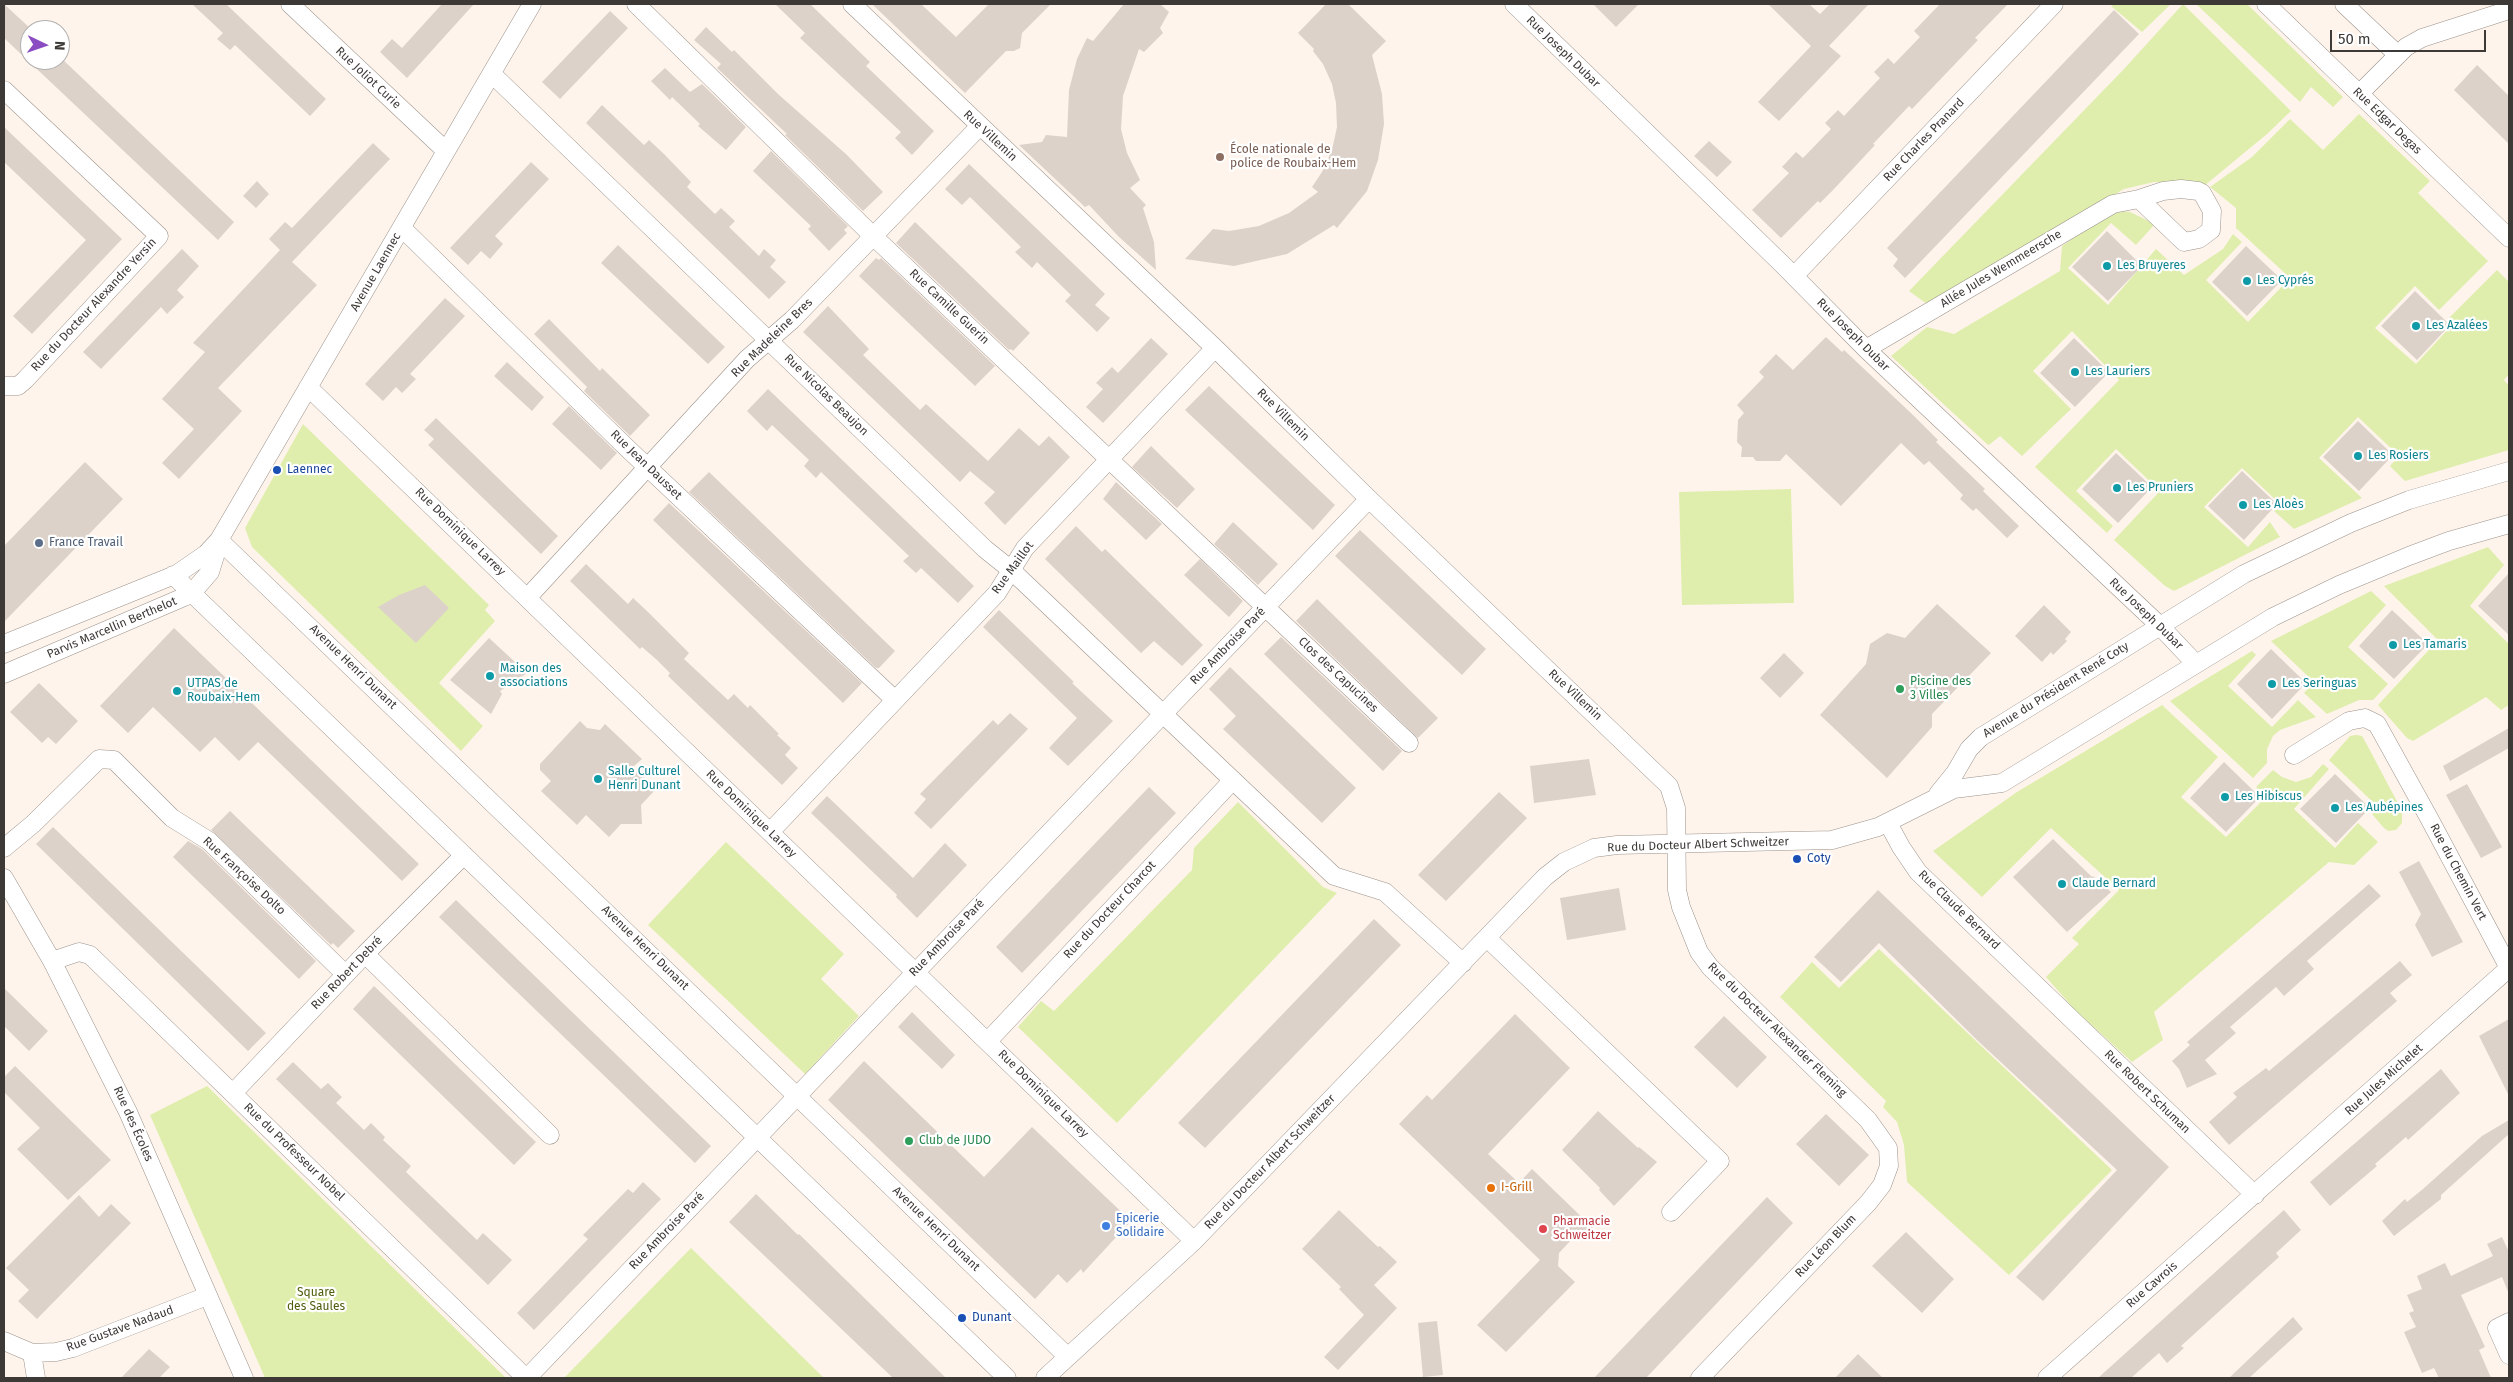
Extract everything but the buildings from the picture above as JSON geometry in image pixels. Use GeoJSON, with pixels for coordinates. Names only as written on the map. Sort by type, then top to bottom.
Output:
{"type":"FeatureCollection","features":[{"type":"Feature","properties":{"kind":"street","name":"Rue Joliot Curie"},"geometry":{"type":"LineString","coordinates":[[290,4],[446,151]]}},
{"type":"Feature","properties":{"kind":"street","name":"Avenue Laennec"},"geometry":{"type":"LineString","coordinates":[[220,540],[532,4]]}},
{"type":"Feature","properties":{"kind":"street","name":"Rue Camille Guerin"},"geometry":{"type":"LineString","coordinates":[[636,4],[873,236],[1266,607]]}},
{"type":"Feature","properties":{"kind":"street","name":"Rue Villemin"},"geometry":{"type":"LineString","coordinates":[[852,4],[1215,348],[1369,499],[1664,779],[1674,800],[1676,845]]}},
{"type":"Feature","properties":{"kind":"street","name":"Rue Joseph Dubar"},"geometry":{"type":"LineString","coordinates":[[1514,4],[1794,276],[1866,349],[2159,624],[2195,664]]}},
{"type":"Feature","properties":{"kind":"street","name":"Rue Charles Pranard"},"geometry":{"type":"LineString","coordinates":[[1794,276],[2054,4]]}},
{"type":"Feature","properties":{"kind":"street","name":"Rue Edgar Degas"},"geometry":{"type":"LineString","coordinates":[[2266,4],[2509,238]]}},
{"type":"Feature","properties":{"kind":"street"},"geometry":{"type":"LineString","coordinates":[[2344,4],[2398,55]]}},
{"type":"Feature","properties":{"kind":"street"},"geometry":{"type":"LineString","coordinates":[[2359,94],[2398,55],[2422,38],[2509,10]]}},
{"type":"Feature","properties":{"kind":"street","name":"Rue Nicolas Beaujon"},"geometry":{"type":"LineString","coordinates":[[492,74],[985,549],[1010,569],[1162,714]]}},
{"type":"Feature","properties":{"kind":"street","name":"Rue du Docteur Alexandre Yersin"},"geometry":{"type":"LineString","coordinates":[[4,90],[159,236],[25,380],[18,386],[4,386]]}},
{"type":"Feature","properties":{"kind":"street","name":"Rue Madeleine Bres"},"geometry":{"type":"LineString","coordinates":[[528,597],[649,468],[747,359],[792,320],[980,126]]}},
{"type":"Feature","properties":{"kind":"street","name":"Allée Jules Wemmeersche"},"geometry":{"type":"LineString","coordinates":[[1866,349],[2105,207],[2139,199]]}},
{"type":"Feature","properties":{"kind":"street","name":"Rue Jean Dausset"},"geometry":{"type":"LineString","coordinates":[[402,228],[649,468],[894,699]]}},
{"type":"Feature","properties":{"kind":"street","name":"Rue Maillot"},"geometry":{"type":"LineString","coordinates":[[770,832],[894,699],[997,593],[1010,569],[1025,548],[1215,348]]}},
{"type":"Feature","properties":{"kind":"street","name":"Rue Dominique Larrey"},"geometry":{"type":"LineString","coordinates":[[308,387],[1194,1241]]}},
{"type":"Feature","properties":{"kind":"street","name":"Avenue du Président René Coty"},"geometry":{"type":"LineString","coordinates":[[1934,797],[1955,773],[1969,749],[1982,737],[2159,624],[2244,574],[2351,523],[2409,500],[2509,471]]}},
{"type":"Feature","properties":{"kind":"street","name":"Rue Ambroise Paré"},"geometry":{"type":"LineString","coordinates":[[526,1378],[1369,499]]}},
{"type":"Feature","properties":{"kind":"street"},"geometry":{"type":"LineString","coordinates":[[1934,797],[1954,790],[1989,786],[2010,779],[2273,617],[2338,585],[2449,542],[2509,524]]}},
{"type":"Feature","properties":{"kind":"street","name":"Parvis Marcellin Berthelot"},"geometry":{"type":"LineString","coordinates":[[4,644],[173,575],[197,561],[220,540]]}},
{"type":"Feature","properties":{"kind":"street","name":"Parvis Marcellin Berthelot"},"geometry":{"type":"LineString","coordinates":[[4,674],[164,607],[190,592],[210,572],[220,540]]}},
{"type":"Feature","properties":{"kind":"street","name":"Avenue Henri Dunant"},"geometry":{"type":"LineString","coordinates":[[220,540],[1068,1358]]}},
{"type":"Feature","properties":{"kind":"street"},"geometry":{"type":"LineString","coordinates":[[173,575],[1007,1378]]}},
{"type":"Feature","properties":{"kind":"street","name":"Clos des Capucines"},"geometry":{"type":"LineString","coordinates":[[1266,607],[1409,743]]}},
{"type":"Feature","properties":{"kind":"street"},"geometry":{"type":"LineString","coordinates":[[1162,714],[1334,876],[1385,892],[1463,963]]}},
{"type":"Feature","properties":{"kind":"street","name":"Rue du Chemin Vert"},"geometry":{"type":"LineString","coordinates":[[2294,755],[2340,726],[2364,718],[2377,724],[2509,968]]}},
{"type":"Feature","properties":{"kind":"street","name":"Rue Françoise Dolto"},"geometry":{"type":"LineString","coordinates":[[4,848],[33,824],[99,759],[114,760],[172,818],[209,841],[345,974]]}},
{"type":"Feature","properties":{"kind":"street","name":"Rue du Docteur Charcot"},"geometry":{"type":"LineString","coordinates":[[988,1041],[1233,780]]}},
{"type":"Feature","properties":{"kind":"street","name":"Rue du Docteur Albert Schweitzer"},"geometry":{"type":"LineString","coordinates":[[1045,1378],[1194,1241],[1545,877],[1578,854],[1594,848],[1617,845],[1820,841],[1852,835],[1888,823],[1934,797]]}},
{"type":"Feature","properties":{"kind":"street","name":"Rue Claude Bernard"},"geometry":{"type":"LineString","coordinates":[[1888,823],[1918,872],[2041,988]]}},
{"type":"Feature","properties":{"kind":"street","name":"Rue du Docteur Alexander Fleming"},"geometry":{"type":"LineString","coordinates":[[1676,845],[1678,890],[1681,907],[1699,952],[1710,967],[1849,1101]]}},
{"type":"Feature","properties":{"kind":"street","name":"Rue Robert Debré"},"geometry":{"type":"LineString","coordinates":[[233,1093],[345,974],[464,855]]}},
{"type":"Feature","properties":{"kind":"street","name":"Rue des Écoles"},"geometry":{"type":"LineString","coordinates":[[4,878],[52,961],[128,1112],[244,1378]]}},
{"type":"Feature","properties":{"kind":"street"},"geometry":{"type":"LineString","coordinates":[[1487,938],[1720,1161],[1671,1212]]}},
{"type":"Feature","properties":{"kind":"street","name":"Rue du Professeur Nobel"},"geometry":{"type":"LineString","coordinates":[[52,961],[79,952],[90,955],[526,1378]]}},
{"type":"Feature","properties":{"kind":"street"},"geometry":{"type":"LineString","coordinates":[[365,954],[550,1135]]}},
{"type":"Feature","properties":{"kind":"street","name":"Rue Jules Michelet"},"geometry":{"type":"LineString","coordinates":[[2257,1193],[2509,968]]}},
{"type":"Feature","properties":{"kind":"street","name":"Rue Robert Schuman"},"geometry":{"type":"LineString","coordinates":[[2041,988],[2257,1193]]}},
{"type":"Feature","properties":{"kind":"street","name":"Rue Léon Blum"},"geometry":{"type":"LineString","coordinates":[[1700,1378],[1868,1203],[1882,1185],[1889,1166],[1888,1148],[1879,1133],[1849,1101]]}},
{"type":"Feature","properties":{"kind":"street","name":"Rue Cavrois"},"geometry":{"type":"LineString","coordinates":[[2046,1378],[2257,1193]]}},
{"type":"Feature","properties":{"kind":"street","name":"Rue Gustave Nadaud"},"geometry":{"type":"LineString","coordinates":[[32,1354],[73,1348],[207,1296]]}},
{"type":"Feature","properties":{"kind":"street"},"geometry":{"type":"LineString","coordinates":[[2509,1322],[2497,1328],[2509,1356]]}},
{"type":"Feature","properties":{"kind":"street"},"geometry":{"type":"LineString","coordinates":[[4,1341],[32,1354],[36,1378]]}},
{"type":"Feature","properties":{"kind":"green space"},"geometry":{"type":"Polygon","coordinates":[[[2114,4],[2171,4],[2142,32],[2111,6],[2114,4]]]}},
{"type":"Feature","properties":{"kind":"green space"},"geometry":{"type":"Polygon","coordinates":[[[2183,4],[2291,111],[2267,134],[2204,186],[2184,182],[2154,182],[2124,189],[1927,304],[1909,291],[2124,69],[2183,4]]]}},
{"type":"Feature","properties":{"kind":"green space"},"geometry":{"type":"Polygon","coordinates":[[[2196,4],[2247,4],[2343,97],[2333,107],[2311,87],[2300,102],[2196,4]]]}},
{"type":"Feature","properties":{"kind":"green space"},"geometry":{"type":"Polygon","coordinates":[[[2359,114],[2430,181],[2418,193],[2488,261],[2439,310],[2415,286],[2375,328],[2416,364],[2452,325],[2448,319],[2497,270],[2509,282],[2509,374],[2504,380],[2509,386],[2509,450],[2405,481],[2390,466],[2399,456],[2358,417],[2319,458],[2362,498],[2294,529],[2274,511],[2280,504],[2242,468],[2204,507],[2248,547],[2270,522],[2280,537],[2174,591],[2165,586],[2114,540],[2160,491],[2116,449],[2076,491],[2113,526],[2107,533],[2035,467],[2119,380],[2072,331],[2033,371],[2071,409],[2022,456],[2000,436],[1989,445],[1987,444],[1891,356],[1927,327],[1954,334],[2060,271],[2062,246],[2103,218],[2122,211],[2130,212],[2155,224],[2136,245],[2111,223],[2068,268],[2108,305],[2156,249],[2184,275],[2223,249],[2233,234],[2242,242],[2206,280],[2248,322],[2290,278],[2236,228],[2236,208],[2210,187],[2252,157],[2290,119],[2323,150],[2359,114]]]}},
{"type":"Feature","properties":{"kind":"green space"},"geometry":{"type":"Polygon","coordinates":[[[303,424],[489,605],[485,610],[495,621],[439,683],[483,726],[461,751],[252,547],[245,528],[303,424]]]}},
{"type":"Feature","properties":{"kind":"green space"},"geometry":{"type":"Polygon","coordinates":[[[1791,489],[1794,603],[1682,605],[1679,492],[1791,489]]]}},
{"type":"Feature","properties":{"kind":"green space"},"geometry":{"type":"Polygon","coordinates":[[[2488,547],[2504,565],[2470,606],[2509,644],[2509,705],[2501,710],[2486,697],[2413,741],[2407,738],[2378,705],[2438,640],[2384,586],[2488,547]]]}},
{"type":"Feature","properties":{"kind":"green space"},"geometry":{"type":"Polygon","coordinates":[[[2371,591],[2386,605],[2348,647],[2388,684],[2373,700],[2359,700],[2327,714],[2304,693],[2314,682],[2271,641],[2371,591]]]}},
{"type":"Feature","properties":{"kind":"green space"},"geometry":{"type":"Polygon","coordinates":[[[2252,651],[2256,655],[2228,686],[2272,727],[2298,700],[2316,717],[2280,730],[2273,736],[2267,749],[2267,763],[2253,778],[2170,701],[2252,651]]]}},
{"type":"Feature","properties":{"kind":"green space"},"geometry":{"type":"Polygon","coordinates":[[[2162,705],[2218,757],[2181,797],[2226,837],[2266,797],[2256,787],[2273,770],[2282,777],[2296,782],[2311,777],[2323,764],[2329,769],[2294,809],[2335,848],[2358,823],[2378,842],[2354,865],[2329,862],[2154,1012],[2163,1040],[2132,1062],[2075,1010],[2046,977],[2079,944],[2072,938],[2119,890],[2051,828],[1982,897],[1933,851],[2017,792],[2162,705]]]}},
{"type":"Feature","properties":{"kind":"green space"},"geometry":{"type":"Polygon","coordinates":[[[2350,736],[2362,736],[2402,811],[2402,823],[2396,830],[2388,831],[2383,827],[2372,814],[2379,808],[2329,760],[2350,736]]]}},
{"type":"Feature","properties":{"kind":"green space"},"geometry":{"type":"Polygon","coordinates":[[[1238,802],[1323,887],[1337,893],[1117,1123],[1018,1027],[1041,1001],[1054,1011],[1192,870],[1194,848],[1238,802]]]}},
{"type":"Feature","properties":{"kind":"green space"},"geometry":{"type":"Polygon","coordinates":[[[726,842],[844,954],[821,979],[859,1016],[805,1074],[648,925],[726,842]]]}},
{"type":"Feature","properties":{"kind":"green space"},"geometry":{"type":"Polygon","coordinates":[[[1879,949],[2112,1170],[2009,1275],[1907,1182],[1904,1145],[1897,1122],[1883,1107],[1886,1101],[1780,997],[1812,962],[1839,988],[1879,949]]]}},
{"type":"Feature","properties":{"kind":"green space","name":"Square des Saules"},"geometry":{"type":"Polygon","coordinates":[[[207,1086],[506,1378],[265,1378],[150,1115],[207,1086]]]}},
{"type":"Feature","properties":{"kind":"green space"},"geometry":{"type":"Polygon","coordinates":[[[691,1248],[824,1378],[564,1378],[691,1248]]]}},
{"type":"Feature","properties":{"kind":"place","name":"École nationale de police de Roubaix-Hem"},"geometry":{"type":"Point","coordinates":[1220,157]}},
{"type":"Feature","properties":{"kind":"place","name":"Les Bruyeres"},"geometry":{"type":"Point","coordinates":[2107,266]}},
{"type":"Feature","properties":{"kind":"place","name":"Les Cyprés"},"geometry":{"type":"Point","coordinates":[2247,281]}},
{"type":"Feature","properties":{"kind":"place","name":"Les Azalées"},"geometry":{"type":"Point","coordinates":[2416,326]}},
{"type":"Feature","properties":{"kind":"place","name":"Les Lauriers"},"geometry":{"type":"Point","coordinates":[2075,372]}},
{"type":"Feature","properties":{"kind":"place","name":"Les Rosiers"},"geometry":{"type":"Point","coordinates":[2358,456]}},
{"type":"Feature","properties":{"kind":"place","name":"Laennec"},"geometry":{"type":"Point","coordinates":[277,470]}},
{"type":"Feature","properties":{"kind":"place","name":"Les Pruniers"},"geometry":{"type":"Point","coordinates":[2117,488]}},
{"type":"Feature","properties":{"kind":"place","name":"Les Aloès"},"geometry":{"type":"Point","coordinates":[2243,505]}},
{"type":"Feature","properties":{"kind":"place","name":"France Travail"},"geometry":{"type":"Point","coordinates":[39,543]}},
{"type":"Feature","properties":{"kind":"place","name":"Les Tamaris"},"geometry":{"type":"Point","coordinates":[2393,645]}},
{"type":"Feature","properties":{"kind":"place","name":"Maison des associations"},"geometry":{"type":"Point","coordinates":[490,676]}},
{"type":"Feature","properties":{"kind":"place","name":"Les Seringuas"},"geometry":{"type":"Point","coordinates":[2272,684]}},
{"type":"Feature","properties":{"kind":"place","name":"Piscine des 3 Villes"},"geometry":{"type":"Point","coordinates":[1900,689]}},
{"type":"Feature","properties":{"kind":"place","name":"UTPAS de Roubaix-Hem"},"geometry":{"type":"Point","coordinates":[177,691]}},
{"type":"Feature","properties":{"kind":"place","name":"Salle Culturel Henri Dunant"},"geometry":{"type":"Point","coordinates":[598,779]}},
{"type":"Feature","properties":{"kind":"place","name":"Les Hibiscus"},"geometry":{"type":"Point","coordinates":[2225,797]}},
{"type":"Feature","properties":{"kind":"place","name":"Les Aubépines"},"geometry":{"type":"Point","coordinates":[2335,808]}},
{"type":"Feature","properties":{"kind":"place","name":"Coty"},"geometry":{"type":"Point","coordinates":[1797,859]}},
{"type":"Feature","properties":{"kind":"place","name":"Claude Bernard"},"geometry":{"type":"Point","coordinates":[2062,884]}},
{"type":"Feature","properties":{"kind":"place","name":"Club de JUDO"},"geometry":{"type":"Point","coordinates":[909,1141]}},
{"type":"Feature","properties":{"kind":"place","name":"I-Grill"},"geometry":{"type":"Point","coordinates":[1491,1188]}},
{"type":"Feature","properties":{"kind":"place","name":"Epicerie Solidaire"},"geometry":{"type":"Point","coordinates":[1106,1226]}},
{"type":"Feature","properties":{"kind":"place","name":"Pharmacie Schweitzer"},"geometry":{"type":"Point","coordinates":[1543,1229]}},
{"type":"Feature","properties":{"kind":"place","name":"Dunant"},"geometry":{"type":"Point","coordinates":[962,1318]}}]}
